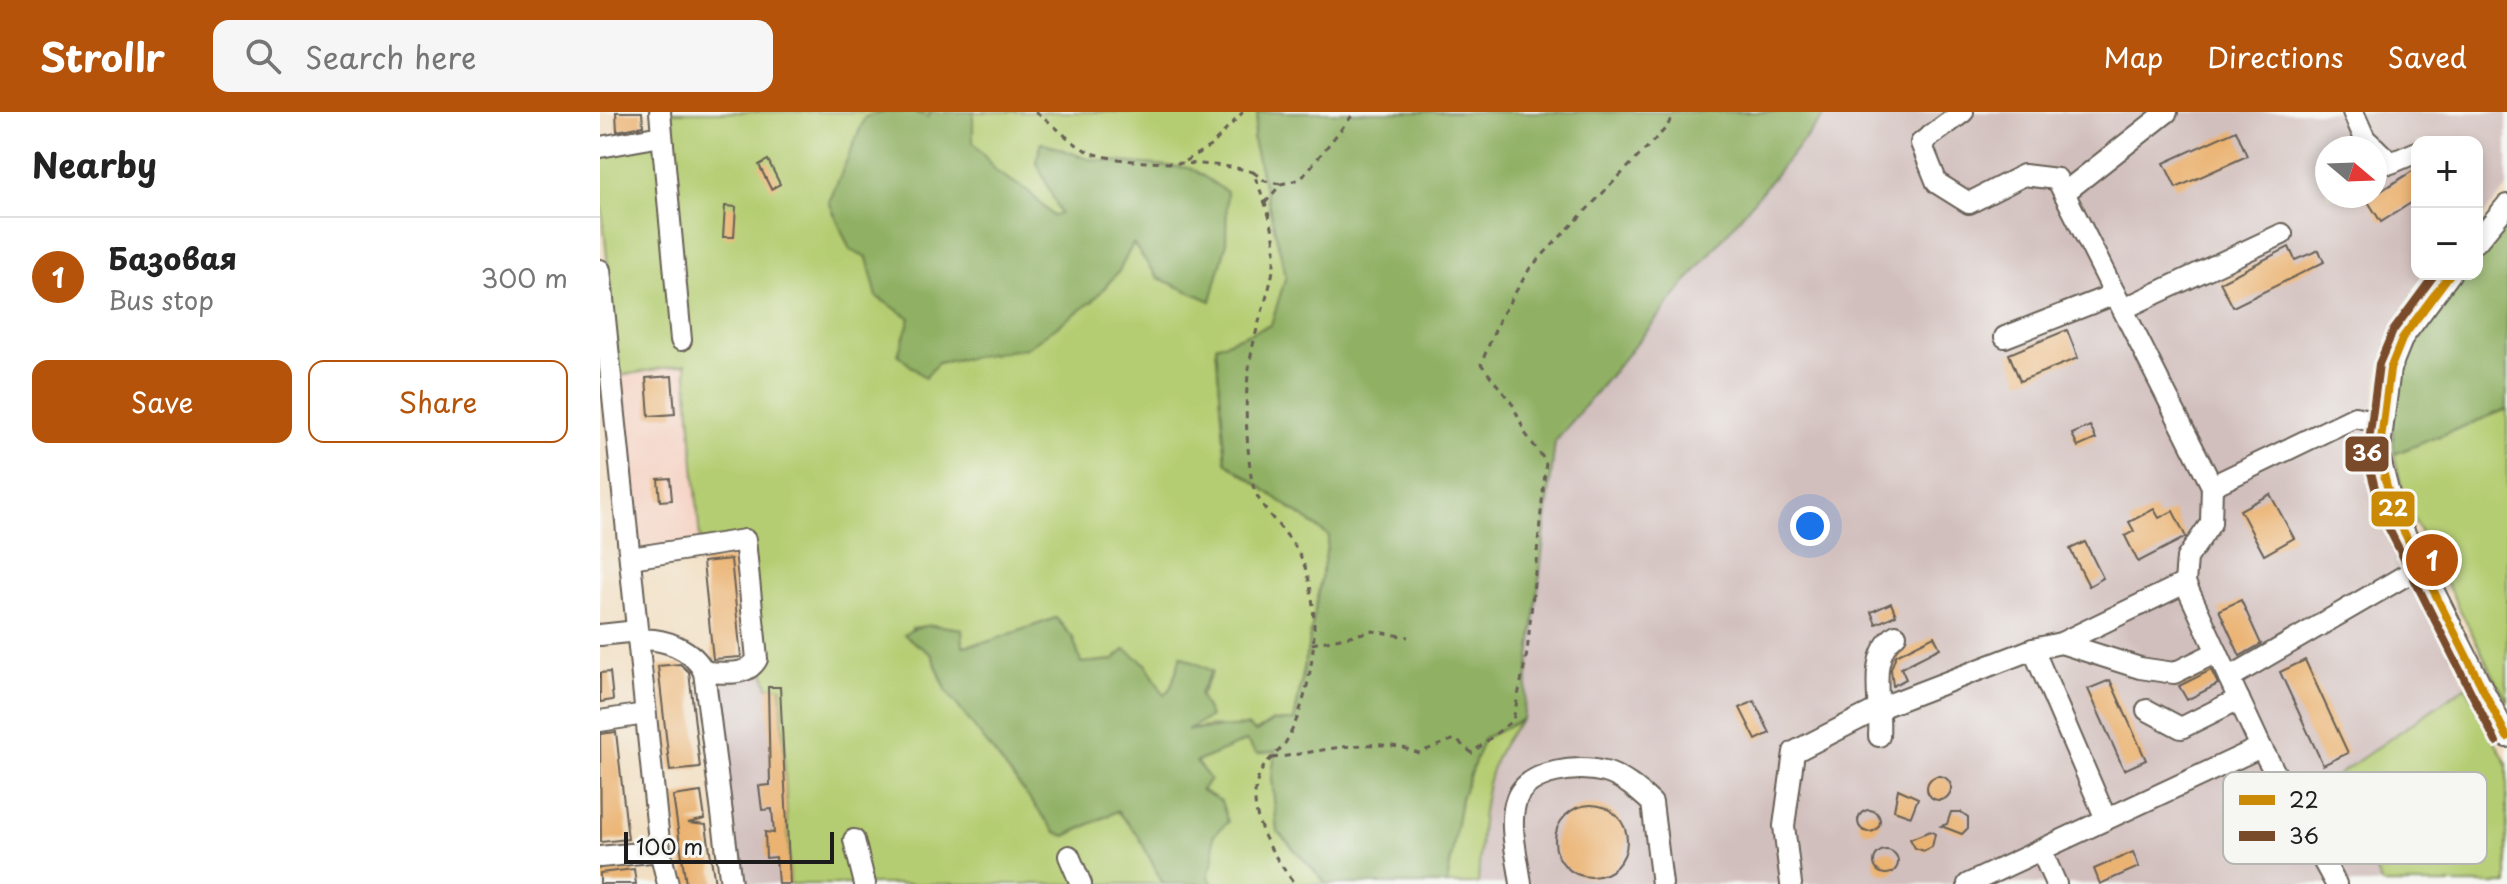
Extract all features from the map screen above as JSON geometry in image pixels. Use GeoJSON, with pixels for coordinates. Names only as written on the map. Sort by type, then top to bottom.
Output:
{"type":"FeatureCollection","features":[{"type":"Feature","properties":{"kind":"street"},"geometry":{"type":"LineString","coordinates":[[660,112],[681,340]]}},
{"type":"Feature","properties":{"kind":"street"},"geometry":{"type":"LineString","coordinates":[[1963,112],[1921,143],[1937,183],[1969,203],[2024,175],[2057,179],[2212,486],[2211,523],[2187,558],[2185,583],[2275,772]]}},
{"type":"Feature","properties":{"kind":"street"},"geometry":{"type":"LineString","coordinates":[[2064,193],[2167,112]]}},
{"type":"Feature","properties":{"kind":"street"},"geometry":{"type":"LineString","coordinates":[[2353,112],[2364,136]]}},
{"type":"Feature","properties":{"kind":"street"},"geometry":{"type":"LineString","coordinates":[[600,147],[661,136]]}},
{"type":"Feature","properties":{"kind":"street"},"geometry":{"type":"LineString","coordinates":[[2387,159],[2391,163],[2411,155]]}},
{"type":"Feature","properties":{"kind":"street"},"geometry":{"type":"LineString","coordinates":[[2483,234],[2507,205]]}},
{"type":"Feature","properties":{"kind":"street"},"geometry":{"type":"LineString","coordinates":[[2005,337],[2119,302],[2282,234]]}},
{"type":"Feature","properties":{"kind":"street"},"geometry":{"type":"LineString","coordinates":[[600,270],[609,441],[631,558],[660,851],[668,884]]}},
{"type":"Feature","properties":{"kind":"street"},"geometry":{"type":"LineString","coordinates":[[2446,280],[2403,337],[2390,369],[2379,455],[2393,510],[2507,737]]}},
{"type":"Feature","properties":{"kind":"street"},"geometry":{"type":"LineString","coordinates":[[2212,486],[2355,417],[2382,423]]}},
{"type":"Feature","properties":{"kind":"street"},"geometry":{"type":"LineString","coordinates":[[631,558],[745,540],[757,659],[752,667],[742,672],[704,672]]}},
{"type":"Feature","properties":{"kind":"street"},"geometry":{"type":"LineString","coordinates":[[2229,678],[2420,567]]}},
{"type":"Feature","properties":{"kind":"street"},"geometry":{"type":"LineString","coordinates":[[1791,884],[1784,826],[1794,752],[1882,707],[2033,649],[2061,643],[2185,583]]}},
{"type":"Feature","properties":{"kind":"street"},"geometry":{"type":"LineString","coordinates":[[600,635],[638,635],[682,648],[704,672],[731,884]]}},
{"type":"Feature","properties":{"kind":"street"},"geometry":{"type":"LineString","coordinates":[[1879,736],[1882,707],[1876,664],[1887,642],[1896,635]]}},
{"type":"Feature","properties":{"kind":"street"},"geometry":{"type":"LineString","coordinates":[[2061,643],[2140,668],[2174,673],[2217,652]]}},
{"type":"Feature","properties":{"kind":"street"},"geometry":{"type":"LineString","coordinates":[[2033,649],[2106,819]]}},
{"type":"Feature","properties":{"kind":"street"},"geometry":{"type":"LineString","coordinates":[[2147,710],[2181,728],[2239,699]]}},
{"type":"Feature","properties":{"kind":"street"},"geometry":{"type":"LineString","coordinates":[[600,721],[645,714]]}},
{"type":"Feature","properties":{"kind":"street"},"geometry":{"type":"LineString","coordinates":[[1968,884],[2261,747]]}},
{"type":"Feature","properties":{"kind":"street"},"geometry":{"type":"LineString","coordinates":[[1521,884],[1513,821],[1516,800],[1525,782],[1548,772],[1605,772],[1635,788],[1652,803],[1662,884]]}},
{"type":"Feature","properties":{"kind":"street"},"geometry":{"type":"LineString","coordinates":[[854,840],[865,884]]}},
{"type":"Feature","properties":{"kind":"street"},"geometry":{"type":"LineString","coordinates":[[2041,850],[2056,884]]}},
{"type":"Feature","properties":{"kind":"street"},"geometry":{"type":"LineString","coordinates":[[600,857],[660,851]]}},
{"type":"Feature","properties":{"kind":"street"},"geometry":{"type":"LineString","coordinates":[[1069,856],[1081,884]]}},
{"type":"Feature","properties":{"kind":"street"},"geometry":{"type":"LineString","coordinates":[[2326,864],[2336,884]]}},
{"type":"Feature","properties":{"kind":"path"},"geometry":{"type":"LineString","coordinates":[[1035,112],[1092,153],[1183,163],[1202,161],[1253,172],[1265,181],[1281,184],[1301,179],[1355,112]]}},
{"type":"Feature","properties":{"kind":"path"},"geometry":{"type":"LineString","coordinates":[[1183,163],[1212,145],[1243,112]]}},
{"type":"Feature","properties":{"kind":"path"},"geometry":{"type":"LineString","coordinates":[[1272,758],[1376,744],[1400,745],[1418,753],[1455,739],[1472,753],[1513,720],[1527,653],[1546,462],[1525,433],[1513,405],[1481,364],[1500,318],[1530,268],[1667,127],[1674,112]]}},
{"type":"Feature","properties":{"kind":"path"},"geometry":{"type":"LineString","coordinates":[[1253,172],[1265,203],[1275,246],[1270,290],[1255,337],[1244,394],[1247,448],[1253,492],[1300,556],[1310,585],[1312,644],[1301,710],[1286,742],[1262,770],[1254,804],[1270,851],[1295,884]]}},
{"type":"Feature","properties":{"kind":"path"},"geometry":{"type":"LineString","coordinates":[[1265,203],[1281,184]]}},
{"type":"Feature","properties":{"kind":"path"},"geometry":{"type":"LineString","coordinates":[[1312,644],[1373,631],[1408,637]]}},
{"type":"Feature","properties":{"kind":"shaded area"},"geometry":{"type":"Polygon","coordinates":[[[1827,112],[2507,112],[2507,188],[2483,216],[2483,136],[2411,136],[2411,280],[2429,280],[2414,298],[2380,367],[2373,410],[2370,459],[2385,516],[2466,686],[2342,772],[2223,772],[2223,864],[2372,864],[2382,884],[1478,884],[1484,794],[1506,735],[1523,719],[1555,442],[1827,112]]]}},
{"type":"Feature","properties":{"kind":"shaded area"},"geometry":{"type":"Polygon","coordinates":[[[686,364],[700,541],[637,547],[619,376],[686,364]]]}},
{"type":"Feature","properties":{"kind":"shaded area"},"geometry":{"type":"Polygon","coordinates":[[[762,665],[780,687],[790,884],[739,884],[714,681],[762,665]]]}},
{"type":"Feature","properties":{"kind":"green space"},"geometry":{"type":"Polygon","coordinates":[[[662,112],[1258,112],[1253,140],[1286,276],[1271,325],[1216,346],[1226,462],[1329,536],[1294,721],[1273,721],[1255,732],[1214,726],[1184,730],[1212,672],[1181,656],[1171,687],[1164,696],[1146,664],[1114,660],[1081,663],[1073,638],[1056,618],[987,642],[962,646],[961,629],[933,625],[912,628],[932,655],[947,692],[1066,836],[1117,811],[1138,835],[1163,884],[790,884],[781,687],[768,687],[762,665],[751,536],[700,541],[686,364],[619,376],[600,189],[600,151],[665,141],[662,112]]]}},
{"type":"Feature","properties":{"kind":"green space"},"geometry":{"type":"Polygon","coordinates":[[[886,112],[914,112],[928,117],[931,112],[973,112],[973,142],[997,172],[1028,191],[1053,216],[1060,213],[1036,161],[1042,142],[1088,159],[1191,168],[1227,192],[1226,245],[1211,301],[1158,278],[1133,244],[1119,271],[1093,301],[1026,348],[938,363],[925,378],[898,355],[910,318],[877,297],[867,258],[850,250],[829,202],[865,117],[886,112]]]}},
{"type":"Feature","properties":{"kind":"green space"},"geometry":{"type":"Polygon","coordinates":[[[1258,112],[1827,112],[1555,442],[1523,719],[1484,738],[1461,798],[1447,884],[1327,884],[1277,831],[1272,777],[1275,751],[1257,754],[1246,741],[1196,762],[1210,779],[1201,790],[1221,801],[1228,822],[1213,836],[1214,858],[1208,876],[1213,884],[1163,884],[1138,835],[1117,811],[1065,836],[1055,832],[947,692],[932,655],[904,635],[924,626],[962,629],[963,646],[987,642],[1056,618],[1073,638],[1081,663],[1114,660],[1125,649],[1146,664],[1164,695],[1171,687],[1181,656],[1212,671],[1199,694],[1210,717],[1187,730],[1247,726],[1256,732],[1273,721],[1294,721],[1329,536],[1226,462],[1216,346],[1271,325],[1286,276],[1253,140],[1258,112]]]}},
{"type":"Feature","properties":{"kind":"green space"},"geometry":{"type":"Polygon","coordinates":[[[2507,224],[2507,409],[2394,454],[2394,396],[2406,355],[2416,337],[2461,280],[2483,280],[2483,254],[2507,224]]]}},
{"type":"Feature","properties":{"kind":"green space"},"geometry":{"type":"Polygon","coordinates":[[[2507,409],[2507,702],[2405,502],[2394,454],[2507,409]]]}},
{"type":"Feature","properties":{"kind":"green space"},"geometry":{"type":"Polygon","coordinates":[[[2466,686],[2507,764],[2507,884],[2382,884],[2372,864],[2487,864],[2487,772],[2342,772],[2466,686]]]}},
{"type":"Feature","properties":{"kind":"green space"},"geometry":{"type":"Polygon","coordinates":[[[1523,719],[1498,754],[1490,774],[1482,818],[1478,884],[1447,884],[1461,798],[1484,738],[1523,719]]]}},
{"type":"Feature","properties":{"kind":"green space"},"geometry":{"type":"Polygon","coordinates":[[[1246,740],[1275,751],[1272,777],[1277,831],[1327,884],[1213,884],[1208,876],[1211,833],[1196,762],[1246,740]]]}},
{"type":"Feature","properties":{"kind":"building"},"geometry":{"type":"Polygon","coordinates":[[[616,112],[642,112],[643,126],[617,131],[616,112]]]}},
{"type":"Feature","properties":{"kind":"building"},"geometry":{"type":"Polygon","coordinates":[[[2236,130],[2247,156],[2176,188],[2164,163],[2236,130]]]}},
{"type":"Feature","properties":{"kind":"building"},"geometry":{"type":"Polygon","coordinates":[[[768,160],[780,184],[771,189],[759,165],[768,160]]]}},
{"type":"Feature","properties":{"kind":"building"},"geometry":{"type":"Polygon","coordinates":[[[2411,172],[2411,203],[2381,222],[2372,208],[2387,208],[2387,187],[2411,172]]]}},
{"type":"Feature","properties":{"kind":"building"},"geometry":{"type":"Polygon","coordinates":[[[725,206],[736,207],[734,237],[723,237],[725,206]]]}},
{"type":"Feature","properties":{"kind":"building"},"geometry":{"type":"Polygon","coordinates":[[[2289,247],[2295,260],[2319,250],[2324,262],[2233,307],[2220,282],[2289,247]]]}},
{"type":"Feature","properties":{"kind":"building"},"geometry":{"type":"Polygon","coordinates":[[[2067,330],[2078,358],[2020,381],[2009,354],[2067,330]]]}},
{"type":"Feature","properties":{"kind":"building"},"geometry":{"type":"Polygon","coordinates":[[[672,376],[675,414],[649,416],[646,378],[672,376]]]}},
{"type":"Feature","properties":{"kind":"building"},"geometry":{"type":"Polygon","coordinates":[[[2090,426],[2096,439],[2078,447],[2072,434],[2090,426]]]}},
{"type":"Feature","properties":{"kind":"building"},"geometry":{"type":"Polygon","coordinates":[[[670,478],[672,500],[660,501],[658,479],[670,478]]]}},
{"type":"Feature","properties":{"kind":"building"},"geometry":{"type":"Polygon","coordinates":[[[2270,494],[2294,538],[2264,555],[2240,510],[2270,494]]]}},
{"type":"Feature","properties":{"kind":"building"},"geometry":{"type":"Polygon","coordinates":[[[2154,509],[2159,518],[2173,511],[2186,537],[2138,562],[2125,536],[2134,531],[2129,522],[2154,509]]]}},
{"type":"Feature","properties":{"kind":"building"},"geometry":{"type":"Polygon","coordinates":[[[2085,542],[2103,578],[2089,586],[2070,549],[2085,542]]]}},
{"type":"Feature","properties":{"kind":"building"},"geometry":{"type":"Polygon","coordinates":[[[731,559],[741,657],[713,659],[703,562],[731,559]]]}},
{"type":"Feature","properties":{"kind":"building"},"geometry":{"type":"Polygon","coordinates":[[[2241,600],[2261,644],[2240,656],[2219,610],[2241,600]]]}},
{"type":"Feature","properties":{"kind":"building"},"geometry":{"type":"Polygon","coordinates":[[[1891,603],[1896,615],[1876,624],[1871,612],[1891,603]]]}},
{"type":"Feature","properties":{"kind":"building"},"geometry":{"type":"Polygon","coordinates":[[[1934,636],[1940,648],[1901,668],[1906,679],[1893,686],[1891,669],[1896,655],[1934,636]]]}},
{"type":"Feature","properties":{"kind":"building"},"geometry":{"type":"Polygon","coordinates":[[[2305,660],[2348,753],[2323,765],[2280,672],[2305,660]]]}},
{"type":"Feature","properties":{"kind":"building"},"geometry":{"type":"Polygon","coordinates":[[[680,664],[689,672],[700,768],[670,771],[658,666],[680,664]]]}},
{"type":"Feature","properties":{"kind":"building"},"geometry":{"type":"Polygon","coordinates":[[[2211,670],[2218,684],[2187,700],[2179,686],[2211,670]]]}},
{"type":"Feature","properties":{"kind":"building"},"geometry":{"type":"Polygon","coordinates":[[[610,672],[613,700],[600,702],[600,673],[610,672]]]}},
{"type":"Feature","properties":{"kind":"building"},"geometry":{"type":"Polygon","coordinates":[[[2110,680],[2146,760],[2124,770],[2088,689],[2110,680]]]}},
{"type":"Feature","properties":{"kind":"building"},"geometry":{"type":"Polygon","coordinates":[[[768,687],[780,687],[790,884],[778,884],[776,857],[766,858],[765,832],[774,833],[772,809],[762,810],[759,786],[770,785],[768,687]]]}},
{"type":"Feature","properties":{"kind":"building"},"geometry":{"type":"Polygon","coordinates":[[[1754,701],[1770,733],[1756,740],[1740,708],[1754,701]]]}},
{"type":"Feature","properties":{"kind":"building"},"geometry":{"type":"Polygon","coordinates":[[[616,732],[628,839],[601,842],[600,734],[616,732]]]}},
{"type":"Feature","properties":{"kind":"building"},"geometry":{"type":"Polygon","coordinates":[[[1939,776],[1950,783],[1951,788],[1944,799],[1939,800],[1928,793],[1927,788],[1934,777],[1939,776]]]}},
{"type":"Feature","properties":{"kind":"building"},"geometry":{"type":"Polygon","coordinates":[[[1898,789],[1918,798],[1911,816],[1894,810],[1898,789]]]}},
{"type":"Feature","properties":{"kind":"building"},"geometry":{"type":"Polygon","coordinates":[[[701,792],[705,819],[688,823],[706,825],[715,884],[686,884],[673,796],[701,792]]]}},
{"type":"Feature","properties":{"kind":"building"},"geometry":{"type":"Polygon","coordinates":[[[1584,805],[1598,805],[1617,815],[1627,834],[1627,848],[1617,867],[1598,877],[1584,877],[1565,867],[1555,848],[1555,834],[1565,815],[1584,805]]]}},
{"type":"Feature","properties":{"kind":"building"},"geometry":{"type":"Polygon","coordinates":[[[1869,810],[1877,813],[1880,821],[1877,829],[1869,832],[1861,829],[1858,821],[1861,813],[1869,810]]]}},
{"type":"Feature","properties":{"kind":"building"},"geometry":{"type":"Polygon","coordinates":[[[1951,812],[1961,812],[1968,817],[1968,828],[1962,834],[1941,826],[1947,824],[1951,812]]]}},
{"type":"Feature","properties":{"kind":"building"},"geometry":{"type":"Polygon","coordinates":[[[1930,831],[1935,834],[1932,847],[1924,851],[1915,848],[1910,839],[1930,831]]]}},
{"type":"Feature","properties":{"kind":"building"},"geometry":{"type":"Polygon","coordinates":[[[1886,850],[1894,854],[1898,862],[1894,870],[1886,874],[1878,870],[1874,862],[1878,854],[1886,850]]]}},
{"type":"Feature","properties":{"kind":"building"},"geometry":{"type":"Polygon","coordinates":[[[2133,852],[2139,867],[2100,884],[2094,869],[2133,852]]]}},
{"type":"Feature","properties":{"kind":"building"},"geometry":{"type":"Polygon","coordinates":[[[634,869],[636,884],[600,884],[600,873],[634,869]]]}},
{"type":"Feature","properties":{"kind":"transit line","name":"36"},"geometry":{"type":"LineString","coordinates":[[2431,280],[2393,331],[2379,364],[2367,457],[2382,515],[2496,742]]}},
{"type":"Feature","properties":{"kind":"transit line","name":"22"},"geometry":{"type":"LineString","coordinates":[[2446,280],[2403,337],[2390,369],[2379,455],[2393,510],[2507,737]]}},
{"type":"Feature","properties":{"kind":"place","name":"Базовая"},"geometry":{"type":"Point","coordinates":[2432,560]}}]}
